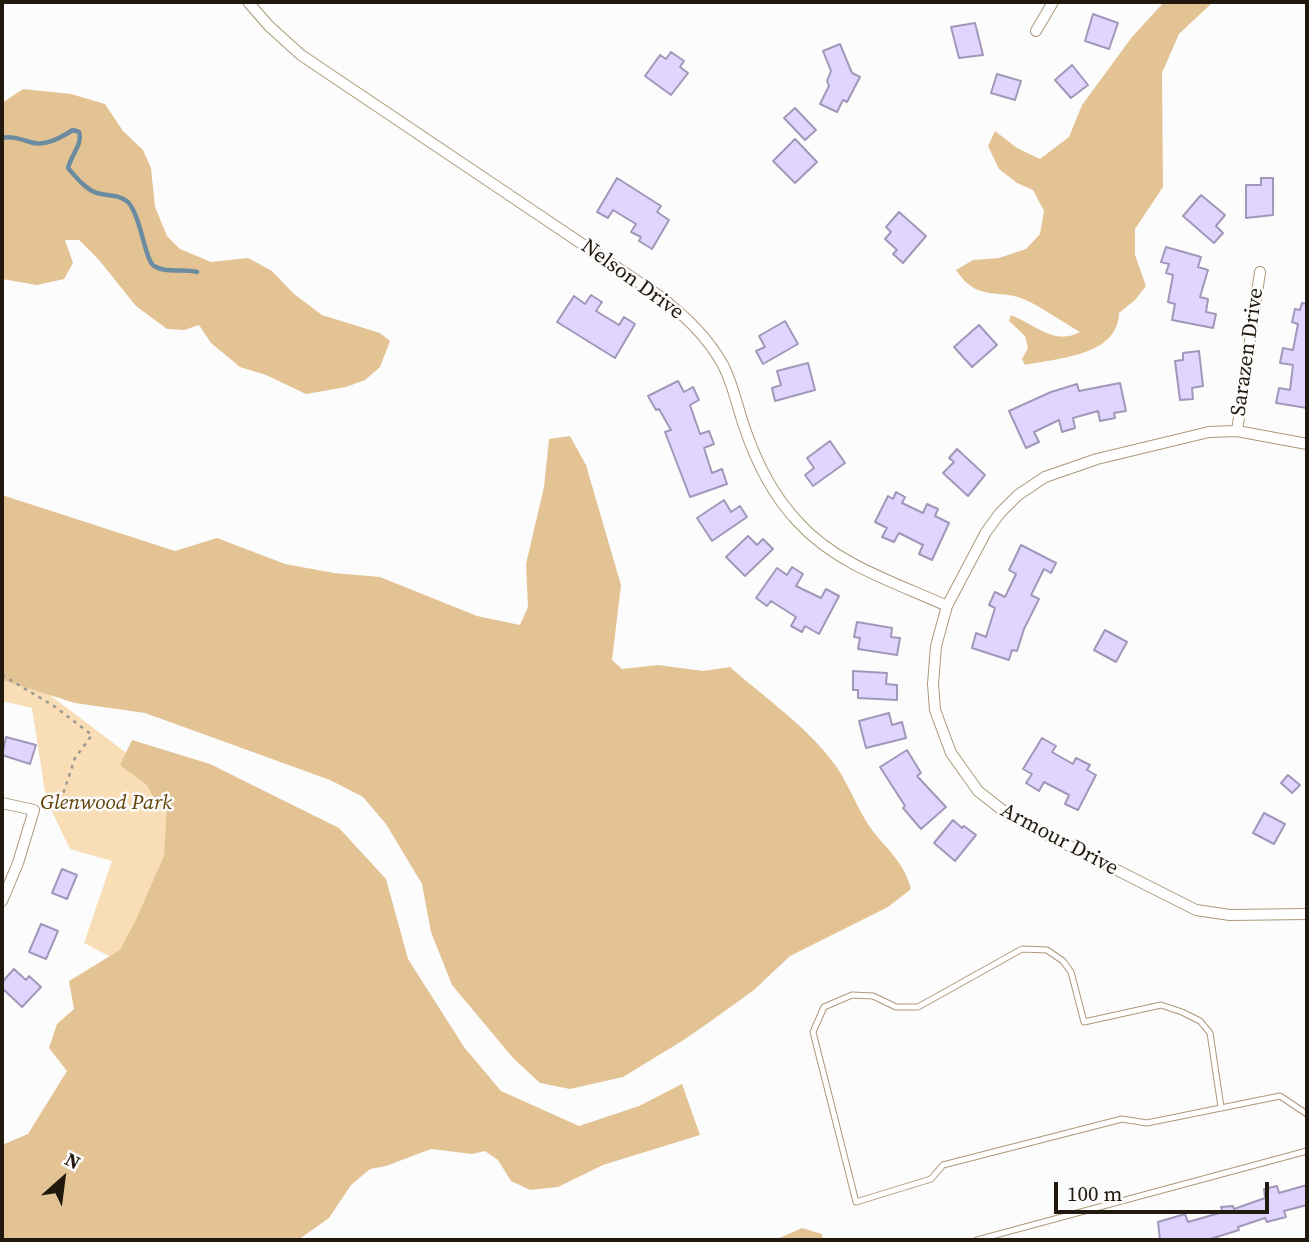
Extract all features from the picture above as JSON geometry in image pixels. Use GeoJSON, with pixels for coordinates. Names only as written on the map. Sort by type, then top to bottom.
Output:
{"type":"FeatureCollection","features":[{"type":"Feature","properties":{"kind":"street","name":"Nelson Drive"},"geometry":{"type":"LineString","coordinates":[[248,2],[268,26],[301,55],[658,295],[687,319],[713,348],[724,367],[757,460],[777,497],[800,525],[843,558],[947,606]]}},
{"type":"Feature","properties":{"kind":"street"},"geometry":{"type":"LineString","coordinates":[[1036,31],[1053,2]]}},
{"type":"Feature","properties":{"kind":"street","name":"Sarazen Drive"},"geometry":{"type":"LineString","coordinates":[[1237,431],[1260,272]]}},
{"type":"Feature","properties":{"kind":"street","name":"Armour Drive"},"geometry":{"type":"LineString","coordinates":[[1307,444],[1237,431],[1209,432],[1072,466],[1036,483],[1008,504],[986,532],[947,606],[934,655],[935,710],[951,753],[986,799],[1010,816],[1196,910],[1230,915],[1307,914]]}},
{"type":"Feature","properties":{"kind":"street"},"geometry":{"type":"LineString","coordinates":[[2,803],[34,810],[18,863],[2,901]]}},
{"type":"Feature","properties":{"kind":"lane"},"geometry":{"type":"LineString","coordinates":[[1221,1107],[1210,1033],[1200,1021],[1161,1005],[1084,1021],[1071,971],[1063,961],[1046,950],[1022,949],[918,1007],[896,1007],[873,996],[852,995],[824,1007],[813,1032],[856,1202],[931,1179],[943,1165],[1122,1119],[1147,1123],[1280,1096],[1307,1114]]}},
{"type":"Feature","properties":{"kind":"lane"},"geometry":{"type":"LineString","coordinates":[[977,1240],[1307,1151]]}},
{"type":"Feature","properties":{"kind":"path"},"geometry":{"type":"LineString","coordinates":[[2,675],[54,706],[92,735],[75,758],[64,794]]}},
{"type":"Feature","properties":{"kind":"green space","name":"Glenwood Park"},"geometry":{"type":"Polygon","coordinates":[[[2,659],[206,813],[122,963],[84,943],[112,861],[70,849],[46,799],[32,708],[2,701],[2,659]]]}},
{"type":"Feature","properties":{"kind":"shaded area"},"geometry":{"type":"Polygon","coordinates":[[[1164,2],[1213,2],[1179,34],[1162,73],[1163,187],[1135,229],[1135,255],[1146,286],[1135,300],[1119,313],[1116,327],[1109,338],[1098,347],[1069,357],[1025,365],[1022,359],[1028,348],[1025,336],[1009,321],[1011,315],[1053,335],[1071,336],[1080,332],[1028,301],[973,287],[964,281],[956,270],[973,260],[999,258],[1026,249],[1040,234],[1044,211],[1033,190],[1017,183],[999,169],[988,146],[995,131],[1017,148],[1040,159],[1069,137],[1082,105],[1132,37],[1164,2]]]}},
{"type":"Feature","properties":{"kind":"shaded area"},"geometry":{"type":"Polygon","coordinates":[[[23,89],[71,94],[105,104],[123,131],[143,150],[151,168],[155,207],[167,236],[180,249],[211,262],[248,258],[272,271],[294,294],[322,315],[380,333],[390,341],[380,367],[365,380],[346,387],[306,394],[266,375],[240,367],[211,343],[199,325],[184,330],[167,329],[136,306],[79,240],[65,240],[73,263],[64,279],[37,285],[2,279],[2,103],[23,89]]]}},
{"type":"Feature","properties":{"kind":"shaded area"},"geometry":{"type":"Polygon","coordinates":[[[570,436],[586,465],[621,585],[612,660],[622,669],[658,665],[703,671],[730,667],[825,752],[841,773],[870,827],[899,862],[911,889],[888,907],[790,956],[754,990],[682,1041],[623,1077],[570,1089],[540,1083],[513,1058],[452,985],[431,932],[422,884],[386,824],[363,797],[330,780],[145,713],[75,703],[2,680],[2,495],[175,551],[217,538],[285,564],[334,573],[380,577],[477,616],[520,625],[528,607],[526,564],[544,487],[549,439],[570,436]]]}},
{"type":"Feature","properties":{"kind":"shaded area"},"geometry":{"type":"Polygon","coordinates":[[[132,740],[210,764],[339,828],[386,879],[408,959],[464,1047],[501,1091],[579,1126],[639,1106],[682,1084],[700,1135],[603,1165],[558,1187],[530,1190],[511,1181],[498,1160],[485,1151],[472,1154],[431,1149],[386,1166],[370,1169],[351,1185],[329,1218],[298,1240],[2,1240],[2,1145],[28,1134],[67,1071],[49,1048],[57,1024],[74,1009],[69,981],[120,950],[164,856],[167,806],[155,800],[147,785],[120,765],[132,740]]]}},
{"type":"Feature","properties":{"kind":"shaded area"},"geometry":{"type":"Polygon","coordinates":[[[802,1228],[822,1234],[823,1240],[775,1240],[802,1228]]]}},
{"type":"Feature","properties":{"kind":"building"},"geometry":{"type":"Polygon","coordinates":[[[1093,14],[1118,23],[1109,49],[1085,41],[1093,14]]]}},
{"type":"Feature","properties":{"kind":"building"},"geometry":{"type":"Polygon","coordinates":[[[975,23],[983,55],[959,58],[951,27],[975,23]]]}},
{"type":"Feature","properties":{"kind":"building"},"geometry":{"type":"Polygon","coordinates":[[[840,44],[852,73],[860,77],[847,102],[843,100],[837,112],[820,104],[829,86],[827,81],[831,71],[823,51],[840,44]]]}},
{"type":"Feature","properties":{"kind":"building"},"geometry":{"type":"Polygon","coordinates":[[[671,52],[684,61],[680,67],[688,73],[671,95],[645,76],[660,55],[666,59],[671,52]]]}},
{"type":"Feature","properties":{"kind":"building"},"geometry":{"type":"Polygon","coordinates":[[[1072,65],[1088,85],[1071,98],[1055,80],[1072,65]]]}},
{"type":"Feature","properties":{"kind":"building"},"geometry":{"type":"Polygon","coordinates":[[[997,74],[1021,81],[1015,100],[991,93],[997,74]]]}},
{"type":"Feature","properties":{"kind":"building"},"geometry":{"type":"Polygon","coordinates":[[[795,108],[816,130],[805,140],[784,118],[795,108]]]}},
{"type":"Feature","properties":{"kind":"building"},"geometry":{"type":"Polygon","coordinates":[[[795,139],[817,162],[795,183],[773,161],[795,139]]]}},
{"type":"Feature","properties":{"kind":"building"},"geometry":{"type":"Polygon","coordinates":[[[617,178],[661,206],[657,212],[669,220],[652,249],[639,241],[641,237],[631,232],[636,224],[613,210],[608,218],[597,212],[617,178]]]}},
{"type":"Feature","properties":{"kind":"building"},"geometry":{"type":"Polygon","coordinates":[[[1261,178],[1273,178],[1273,215],[1246,218],[1246,185],[1261,185],[1261,178]]]}},
{"type":"Feature","properties":{"kind":"building"},"geometry":{"type":"Polygon","coordinates":[[[1201,195],[1225,215],[1216,226],[1223,233],[1214,243],[1183,216],[1201,195]]]}},
{"type":"Feature","properties":{"kind":"building"},"geometry":{"type":"Polygon","coordinates":[[[899,212],[926,236],[903,263],[893,254],[897,250],[885,239],[891,232],[886,227],[899,212]]]}},
{"type":"Feature","properties":{"kind":"building"},"geometry":{"type":"Polygon","coordinates":[[[1166,247],[1201,257],[1198,267],[1208,270],[1200,297],[1208,299],[1206,312],[1216,314],[1213,328],[1172,320],[1175,304],[1168,302],[1173,275],[1166,273],[1169,264],[1161,262],[1166,247]]]}},
{"type":"Feature","properties":{"kind":"building"},"geometry":{"type":"Polygon","coordinates":[[[591,295],[602,302],[596,311],[619,325],[624,317],[635,324],[615,358],[557,322],[574,296],[585,304],[591,295]]]}},
{"type":"Feature","properties":{"kind":"building"},"geometry":{"type":"Polygon","coordinates":[[[1302,303],[1307,304],[1307,408],[1276,403],[1279,388],[1290,390],[1293,365],[1280,363],[1283,348],[1293,350],[1298,324],[1292,322],[1295,309],[1300,310],[1302,303]]]}},
{"type":"Feature","properties":{"kind":"building"},"geometry":{"type":"Polygon","coordinates":[[[785,321],[798,344],[763,364],[756,351],[765,347],[759,336],[785,321]]]}},
{"type":"Feature","properties":{"kind":"building"},"geometry":{"type":"Polygon","coordinates":[[[979,325],[997,345],[972,367],[954,347],[979,325]]]}},
{"type":"Feature","properties":{"kind":"building"},"geometry":{"type":"Polygon","coordinates":[[[1199,351],[1203,386],[1192,388],[1193,399],[1180,400],[1175,361],[1183,360],[1183,353],[1199,351]]]}},
{"type":"Feature","properties":{"kind":"building"},"geometry":{"type":"Polygon","coordinates":[[[808,363],[815,390],[775,401],[772,388],[781,385],[777,371],[808,363]]]}},
{"type":"Feature","properties":{"kind":"building"},"geometry":{"type":"Polygon","coordinates":[[[678,381],[684,392],[693,387],[699,400],[690,405],[700,434],[709,431],[714,444],[704,448],[712,473],[722,469],[727,484],[690,497],[665,432],[671,430],[648,396],[678,381]]]}},
{"type":"Feature","properties":{"kind":"building"},"geometry":{"type":"Polygon","coordinates":[[[1120,383],[1126,411],[1114,413],[1115,418],[1100,421],[1098,411],[1073,418],[1075,428],[1062,432],[1059,420],[1034,432],[1039,442],[1026,448],[1009,411],[1051,392],[1077,384],[1079,391],[1120,383]]]}},
{"type":"Feature","properties":{"kind":"building"},"geometry":{"type":"Polygon","coordinates":[[[830,441],[845,463],[813,486],[805,475],[814,468],[807,458],[830,441]]]}},
{"type":"Feature","properties":{"kind":"building"},"geometry":{"type":"Polygon","coordinates":[[[957,449],[985,475],[968,496],[943,473],[954,462],[949,458],[957,449]]]}},
{"type":"Feature","properties":{"kind":"building"},"geometry":{"type":"Polygon","coordinates":[[[896,492],[905,497],[902,503],[923,513],[927,504],[938,509],[935,516],[949,523],[932,560],[919,554],[923,545],[899,533],[894,542],[882,537],[887,528],[875,522],[888,496],[893,499],[896,492]]]}},
{"type":"Feature","properties":{"kind":"building"},"geometry":{"type":"Polygon","coordinates":[[[724,500],[731,512],[740,506],[747,517],[712,541],[697,518],[724,500]]]}},
{"type":"Feature","properties":{"kind":"building"},"geometry":{"type":"Polygon","coordinates":[[[748,536],[757,545],[763,539],[773,549],[745,576],[726,557],[748,536]]]}},
{"type":"Feature","properties":{"kind":"building"},"geometry":{"type":"Polygon","coordinates":[[[1021,545],[1056,563],[1051,573],[1044,569],[1031,595],[1039,599],[1024,629],[1017,651],[1012,650],[1009,660],[972,648],[976,633],[986,637],[995,608],[989,605],[995,592],[1005,597],[1016,574],[1009,570],[1021,545]]]}},
{"type":"Feature","properties":{"kind":"building"},"geometry":{"type":"Polygon","coordinates":[[[792,567],[803,574],[796,586],[821,598],[826,589],[839,596],[819,634],[805,626],[802,632],[791,626],[796,617],[771,601],[767,606],[756,598],[777,568],[787,575],[792,567]]]}},
{"type":"Feature","properties":{"kind":"building"},"geometry":{"type":"Polygon","coordinates":[[[857,622],[892,628],[891,637],[900,638],[897,655],[858,649],[860,638],[854,637],[857,622]]]}},
{"type":"Feature","properties":{"kind":"building"},"geometry":{"type":"Polygon","coordinates":[[[1105,630],[1127,642],[1116,662],[1094,650],[1105,630]]]}},
{"type":"Feature","properties":{"kind":"building"},"geometry":{"type":"Polygon","coordinates":[[[853,671],[887,673],[886,684],[897,685],[897,700],[858,698],[858,690],[853,690],[853,671]]]}},
{"type":"Feature","properties":{"kind":"building"},"geometry":{"type":"Polygon","coordinates":[[[889,713],[892,725],[902,722],[906,738],[866,748],[859,721],[889,713]]]}},
{"type":"Feature","properties":{"kind":"building"},"geometry":{"type":"Polygon","coordinates":[[[6,737],[36,745],[30,764],[2,755],[6,737]]]}},
{"type":"Feature","properties":{"kind":"building"},"geometry":{"type":"Polygon","coordinates":[[[1042,738],[1056,746],[1052,752],[1073,764],[1076,758],[1090,765],[1087,770],[1096,775],[1078,810],[1065,804],[1069,795],[1044,782],[1039,791],[1026,783],[1032,774],[1023,769],[1042,738]]]}},
{"type":"Feature","properties":{"kind":"building"},"geometry":{"type":"Polygon","coordinates":[[[907,750],[921,773],[917,776],[946,807],[921,829],[903,808],[905,806],[880,767],[907,750]]]}},
{"type":"Feature","properties":{"kind":"building"},"geometry":{"type":"Polygon","coordinates":[[[1288,775],[1300,785],[1292,793],[1281,783],[1288,775]]]}},
{"type":"Feature","properties":{"kind":"building"},"geometry":{"type":"Polygon","coordinates":[[[1264,813],[1285,824],[1274,844],[1253,833],[1264,813]]]}},
{"type":"Feature","properties":{"kind":"building"},"geometry":{"type":"Polygon","coordinates":[[[953,820],[976,835],[955,861],[934,843],[953,820]]]}},
{"type":"Feature","properties":{"kind":"building"},"geometry":{"type":"Polygon","coordinates":[[[62,869],[77,875],[67,899],[52,893],[62,869]]]}},
{"type":"Feature","properties":{"kind":"building"},"geometry":{"type":"Polygon","coordinates":[[[41,924],[58,931],[46,959],[29,952],[41,924]]]}},
{"type":"Feature","properties":{"kind":"building"},"geometry":{"type":"Polygon","coordinates":[[[14,969],[26,980],[29,976],[41,987],[22,1007],[2,988],[2,982],[14,969]]]}},
{"type":"Feature","properties":{"kind":"building"},"geometry":{"type":"Polygon","coordinates":[[[1307,1185],[1307,1205],[1284,1211],[1286,1217],[1267,1222],[1265,1218],[1207,1240],[1160,1240],[1158,1222],[1185,1214],[1188,1222],[1223,1212],[1221,1207],[1233,1206],[1234,1209],[1265,1198],[1264,1189],[1277,1186],[1279,1193],[1307,1185]]]}},
{"type":"Feature","properties":{"kind":"waterway"},"geometry":{"type":"LineString","coordinates":[[2,138],[47,143],[73,130],[79,132],[78,145],[68,168],[93,191],[117,196],[128,202],[154,266],[164,270],[197,272]]}}]}
